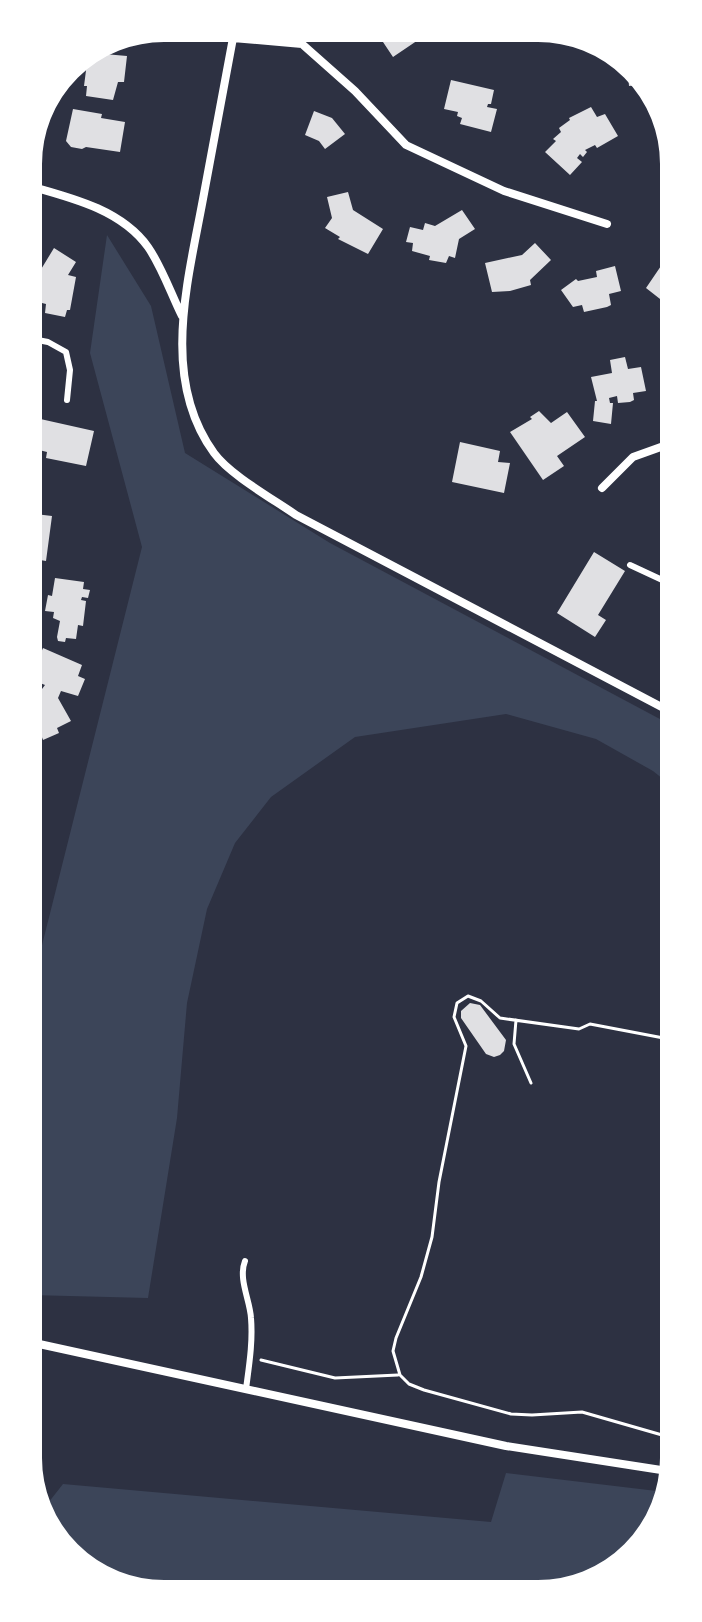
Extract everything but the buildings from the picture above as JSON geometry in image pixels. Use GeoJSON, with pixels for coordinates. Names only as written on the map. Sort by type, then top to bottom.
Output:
{"type":"FeatureCollection","features":[{"type":"Feature","properties":{"kind":"street"},"geometry":{"type":"LineString","coordinates":[[233,40],[182,316],[184,378],[193,416],[215,455],[254,487],[296,515],[662,707]]}},
{"type":"Feature","properties":{"kind":"street"},"geometry":{"type":"LineString","coordinates":[[256,40],[302,44],[355,91],[406,145],[504,191],[607,224]]}},
{"type":"Feature","properties":{"kind":"street"},"geometry":{"type":"LineString","coordinates":[[40,189],[79,200],[117,219],[148,247],[182,316]]}},
{"type":"Feature","properties":{"kind":"street"},"geometry":{"type":"LineString","coordinates":[[602,488],[633,457],[662,447]]}},
{"type":"Feature","properties":{"kind":"street"},"geometry":{"type":"LineString","coordinates":[[40,1344],[506,1446],[661,1470]]}},
{"type":"Feature","properties":{"kind":"lane"},"geometry":{"type":"LineString","coordinates":[[40,341],[59,346],[66,352],[70,370],[67,400]]}},
{"type":"Feature","properties":{"kind":"lane"},"geometry":{"type":"LineString","coordinates":[[630,565],[662,580]]}},
{"type":"Feature","properties":{"kind":"lane"},"geometry":{"type":"LineString","coordinates":[[245,1261],[242,1270],[251,1314],[252,1338],[249,1390]]}},
{"type":"Feature","properties":{"kind":"path"},"geometry":{"type":"LineString","coordinates":[[662,1038],[590,1024],[579,1029],[500,1018],[481,1001],[468,996],[457,1003],[454,1017],[466,1046],[439,1182],[432,1237],[421,1277],[393,1351],[400,1375],[409,1384],[424,1390],[511,1414],[582,1412],[662,1435]]}},
{"type":"Feature","properties":{"kind":"path"},"geometry":{"type":"LineString","coordinates":[[516,1020],[514,1044],[531,1083]]}},
{"type":"Feature","properties":{"kind":"path"},"geometry":{"type":"LineString","coordinates":[[249,1390],[261,1360],[335,1378],[400,1375]]}},
{"type":"Feature","properties":{"kind":"shaded area"},"geometry":{"type":"Polygon","coordinates":[[[107,235],[151,306],[185,453],[330,543],[662,720],[662,778],[596,739],[506,714],[355,737],[271,797],[235,843],[207,909],[187,1003],[177,1118],[148,1298],[40,1295],[40,953],[142,547],[90,353],[107,235]]]}},
{"type":"Feature","properties":{"kind":"shaded area"},"geometry":{"type":"Polygon","coordinates":[[[506,1473],[657,1491],[645,1520],[631,1540],[607,1561],[570,1578],[538,1582],[140,1580],[109,1569],[76,1546],[48,1503],[63,1484],[491,1522],[506,1473]]]}}]}
